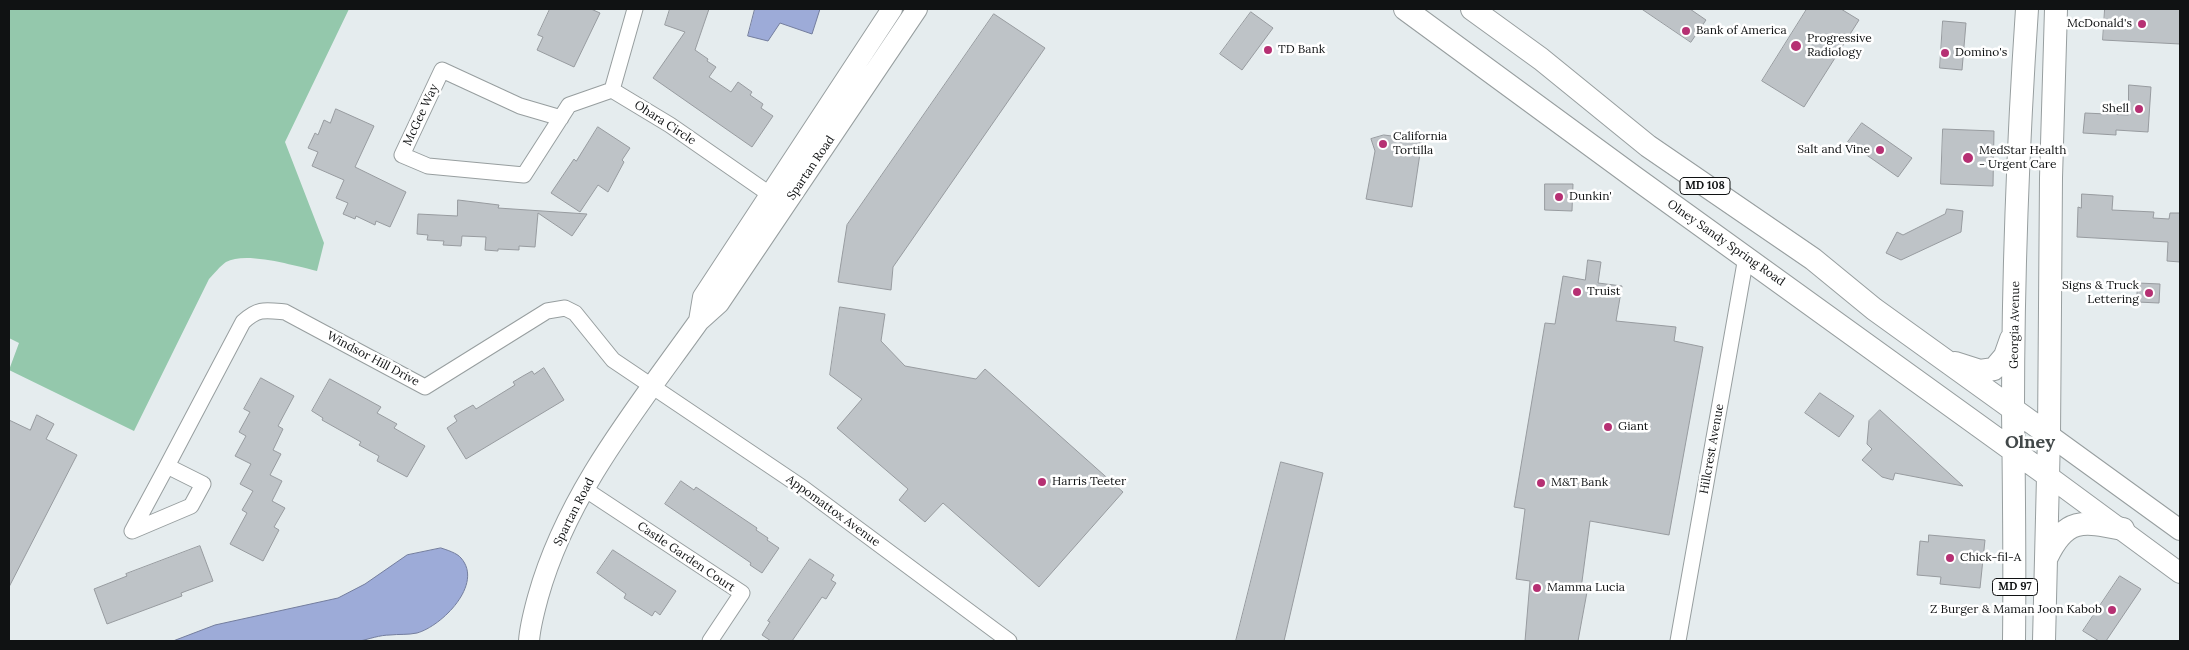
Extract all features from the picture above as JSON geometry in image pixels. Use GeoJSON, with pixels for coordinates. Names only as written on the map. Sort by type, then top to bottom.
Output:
{"type":"FeatureCollection","features":[{"type":"Feature","properties":{"kind":"main road","name":"Olney Sandy Spring Road"},"geometry":{"type":"LineString","coordinates":[[1405,9],[2047,475]]}},
{"type":"Feature","properties":{"kind":"main road","name":"MD 108"},"geometry":{"type":"LineString","coordinates":[[1472,9],[1541,58],[1648,146],[1813,259],[1874,309],[2049,435]]}},
{"type":"Feature","properties":{"kind":"main road","name":"Georgia Avenue"},"geometry":{"type":"LineString","coordinates":[[2014,641],[2016,533],[2013,410],[2014,331],[2020,121],[2027,9]]}},
{"type":"Feature","properties":{"kind":"main road"},"geometry":{"type":"LineString","coordinates":[[2044,641],[2049,435],[2049,271],[2056,9]]}},
{"type":"Feature","properties":{"kind":"main road"},"geometry":{"type":"LineString","coordinates":[[1942,358],[1980,371],[1994,369],[2005,356],[2014,331]]}},
{"type":"Feature","properties":{"kind":"main road"},"geometry":{"type":"LineString","coordinates":[[2045,560],[2060,533],[2072,526],[2101,525],[2122,529]]}},
{"type":"Feature","properties":{"kind":"street"},"geometry":{"type":"LineString","coordinates":[[612,90],[635,9]]}},
{"type":"Feature","properties":{"kind":"street","name":"Spartan Road"},"geometry":{"type":"LineString","coordinates":[[529,641],[530,628],[547,567],[583,488],[698,321],[719,303],[892,9]]}},
{"type":"Feature","properties":{"kind":"street","name":"Spartan Road"},"geometry":{"type":"LineString","coordinates":[[779,200],[917,9]]}},
{"type":"Feature","properties":{"kind":"street","name":"McGee Way"},"geometry":{"type":"LineString","coordinates":[[562,118],[520,106],[442,70],[402,155],[428,166],[524,175],[562,118],[569,105],[612,90]]}},
{"type":"Feature","properties":{"kind":"street","name":"Ohara Circle"},"geometry":{"type":"LineString","coordinates":[[612,90],[670,125],[779,200]]}},
{"type":"Feature","properties":{"kind":"street","name":"Hillcrest Avenue"},"geometry":{"type":"LineString","coordinates":[[1678,641],[1746,257]]}},
{"type":"Feature","properties":{"kind":"street","name":"Windsor Hill Drive"},"geometry":{"type":"LineString","coordinates":[[167,466],[203,484],[191,506],[132,531],[242,322],[254,312],[267,310],[285,312],[425,387],[547,311],[565,308],[575,313],[613,360],[653,386]]}},
{"type":"Feature","properties":{"kind":"street","name":"Appomattox Avenue"},"geometry":{"type":"LineString","coordinates":[[653,386],[802,488],[1009,641]]}},
{"type":"Feature","properties":{"kind":"street","name":"MD 108"},"geometry":{"type":"LineString","coordinates":[[2049,435],[2180,530]]}},
{"type":"Feature","properties":{"kind":"street","name":"MD 108"},"geometry":{"type":"LineString","coordinates":[[2047,475],[2180,573]]}},
{"type":"Feature","properties":{"kind":"street","name":"Castle Garden Court"},"geometry":{"type":"LineString","coordinates":[[583,488],[742,593],[710,641]]}},
{"type":"Feature","properties":{"kind":"green space"},"geometry":{"type":"Polygon","coordinates":[[[9,9],[349,9],[285,142],[324,243],[317,271],[258,259],[235,259],[226,262],[209,279],[134,431],[9,370],[19,343],[9,338],[9,9]]]}},
{"type":"Feature","properties":{"kind":"water"},"geometry":{"type":"Polygon","coordinates":[[[755,9],[820,9],[812,34],[780,23],[768,41],[748,36],[755,9]]]}},
{"type":"Feature","properties":{"kind":"water"},"geometry":{"type":"Polygon","coordinates":[[[441,548],[459,556],[467,568],[467,580],[464,591],[457,603],[438,622],[417,633],[382,636],[360,641],[173,641],[215,625],[338,598],[365,584],[407,555],[441,548]]]}},
{"type":"Feature","properties":{"kind":"building"},"geometry":{"type":"Polygon","coordinates":[[[550,9],[591,9],[600,13],[574,67],[537,50],[543,37],[538,35],[550,9]]]}},
{"type":"Feature","properties":{"kind":"building"},"geometry":{"type":"Polygon","coordinates":[[[670,9],[709,9],[695,50],[716,67],[709,77],[731,92],[738,82],[752,92],[750,95],[763,104],[761,108],[773,116],[752,147],[653,78],[685,32],[665,25],[670,9]]]}},
{"type":"Feature","properties":{"kind":"building","name":"Bank of America"},"geometry":{"type":"Polygon","coordinates":[[[1642,9],[1690,9],[1706,20],[1691,42],[1642,9]]]}},
{"type":"Feature","properties":{"kind":"building"},"geometry":{"type":"Polygon","coordinates":[[[1807,9],[1841,9],[1859,20],[1804,107],[1762,81],[1807,9]]]}},
{"type":"Feature","properties":{"kind":"building","name":"McDonald's"},"geometry":{"type":"Polygon","coordinates":[[[2105,9],[2180,9],[2180,44],[2103,40],[2105,9]]]}},
{"type":"Feature","properties":{"kind":"building"},"geometry":{"type":"Polygon","coordinates":[[[1251,12],[1273,28],[1242,70],[1220,54],[1251,12]]]}},
{"type":"Feature","properties":{"kind":"building"},"geometry":{"type":"Polygon","coordinates":[[[994,14],[1045,48],[893,267],[891,290],[838,282],[847,225],[994,14]]]}},
{"type":"Feature","properties":{"kind":"building"},"geometry":{"type":"Polygon","coordinates":[[[1943,21],[1966,23],[1962,70],[1940,68],[1943,21]]]}},
{"type":"Feature","properties":{"kind":"building"},"geometry":{"type":"Polygon","coordinates":[[[2129,85],[2151,87],[2148,132],[2116,130],[2116,135],[2083,133],[2085,113],[2128,115],[2129,85]]]}},
{"type":"Feature","properties":{"kind":"building"},"geometry":{"type":"Polygon","coordinates":[[[336,109],[374,126],[355,167],[406,192],[390,227],[376,221],[375,225],[356,216],[355,219],[343,214],[348,203],[336,198],[344,180],[312,166],[318,152],[308,148],[315,133],[318,135],[324,120],[330,123],[336,109]]]}},
{"type":"Feature","properties":{"kind":"building","name":"Salt and Vine"},"geometry":{"type":"Polygon","coordinates":[[[1862,123],[1912,158],[1898,177],[1848,142],[1862,123]]]}},
{"type":"Feature","properties":{"kind":"building"},"geometry":{"type":"Polygon","coordinates":[[[598,127],[630,148],[622,160],[624,162],[608,192],[598,185],[580,212],[551,193],[574,159],[576,161],[598,127]]]}},
{"type":"Feature","properties":{"kind":"building","name":"MedStar Health - Urgent Care"},"geometry":{"type":"Polygon","coordinates":[[[1943,129],[1994,131],[1993,186],[1941,184],[1943,129]]]}},
{"type":"Feature","properties":{"kind":"building"},"geometry":{"type":"Polygon","coordinates":[[[1384,135],[1422,140],[1412,207],[1366,199],[1375,151],[1371,139],[1384,135]]]}},
{"type":"Feature","properties":{"kind":"building","name":"Dunkin'"},"geometry":{"type":"Polygon","coordinates":[[[1545,184],[1573,184],[1572,211],[1545,210],[1545,184]]]}},
{"type":"Feature","properties":{"kind":"building"},"geometry":{"type":"Polygon","coordinates":[[[2082,194],[2113,196],[2112,210],[2154,212],[2153,218],[2169,219],[2170,213],[2180,213],[2180,262],[2167,261],[2168,242],[2077,237],[2078,207],[2081,208],[2082,194]]]}},
{"type":"Feature","properties":{"kind":"building"},"geometry":{"type":"Polygon","coordinates":[[[458,200],[499,205],[498,208],[587,214],[572,236],[538,213],[535,247],[519,246],[519,250],[485,250],[486,237],[462,236],[461,246],[443,245],[444,241],[427,240],[428,235],[417,234],[418,214],[457,216],[458,200]]]}},
{"type":"Feature","properties":{"kind":"building"},"geometry":{"type":"Polygon","coordinates":[[[1947,209],[1963,211],[1961,232],[1901,260],[1886,253],[1897,232],[1903,235],[1945,214],[1947,209]]]}},
{"type":"Feature","properties":{"kind":"building","name":"Giant"},"geometry":{"type":"Polygon","coordinates":[[[1588,260],[1601,262],[1598,283],[1622,286],[1616,321],[1676,327],[1674,341],[1703,347],[1669,535],[1590,521],[1581,589],[1587,592],[1578,641],[1525,641],[1530,581],[1516,579],[1525,509],[1514,507],[1545,323],[1555,324],[1563,276],[1585,280],[1588,260]]]}},
{"type":"Feature","properties":{"kind":"building","name":"Signs & Truck Lettering"},"geometry":{"type":"Polygon","coordinates":[[[2138,283],[2160,284],[2159,303],[2137,302],[2138,283]]]}},
{"type":"Feature","properties":{"kind":"building"},"geometry":{"type":"Polygon","coordinates":[[[840,307],[885,314],[881,341],[905,366],[976,379],[985,369],[1123,492],[1039,587],[943,503],[925,522],[899,500],[908,489],[837,428],[862,399],[830,375],[840,307]]]}},
{"type":"Feature","properties":{"kind":"building"},"geometry":{"type":"Polygon","coordinates":[[[544,368],[564,400],[466,459],[447,428],[457,421],[454,416],[473,405],[476,409],[515,385],[513,382],[532,371],[534,374],[544,368]]]}},
{"type":"Feature","properties":{"kind":"building"},"geometry":{"type":"Polygon","coordinates":[[[261,378],[294,396],[278,426],[283,429],[273,450],[281,454],[270,475],[282,481],[272,501],[285,508],[274,527],[279,530],[263,561],[230,544],[247,513],[242,510],[253,491],[240,484],[251,464],[235,456],[246,436],[239,432],[250,412],[244,409],[261,378]]]}},
{"type":"Feature","properties":{"kind":"building"},"geometry":{"type":"Polygon","coordinates":[[[330,379],[381,407],[377,413],[397,424],[394,428],[425,446],[407,477],[377,461],[379,456],[359,445],[361,442],[322,420],[323,418],[312,411],[330,379]]]}},
{"type":"Feature","properties":{"kind":"building"},"geometry":{"type":"Polygon","coordinates":[[[1820,393],[1854,416],[1839,437],[1805,413],[1820,393]]]}},
{"type":"Feature","properties":{"kind":"building"},"geometry":{"type":"Polygon","coordinates":[[[1880,410],[1963,486],[1895,473],[1893,480],[1882,477],[1862,460],[1872,449],[1867,444],[1869,421],[1880,410]]]}},
{"type":"Feature","properties":{"kind":"building"},"geometry":{"type":"Polygon","coordinates":[[[37,415],[54,424],[46,439],[77,455],[9,587],[9,420],[30,430],[37,415]]]}},
{"type":"Feature","properties":{"kind":"building"},"geometry":{"type":"Polygon","coordinates":[[[1281,462],[1323,473],[1284,641],[1236,641],[1281,462]]]}},
{"type":"Feature","properties":{"kind":"building"},"geometry":{"type":"Polygon","coordinates":[[[681,481],[694,490],[696,487],[757,528],[756,530],[768,538],[767,540],[779,548],[762,573],[750,565],[751,563],[665,504],[681,481]]]}},
{"type":"Feature","properties":{"kind":"building","name":"Chick-fil-A"},"geometry":{"type":"Polygon","coordinates":[[[1929,535],[1985,540],[1980,588],[1940,584],[1941,577],[1917,575],[1920,541],[1928,542],[1929,535]]]}},
{"type":"Feature","properties":{"kind":"building"},"geometry":{"type":"Polygon","coordinates":[[[200,546],[213,581],[181,593],[182,596],[107,624],[94,589],[127,576],[126,574],[200,546]]]}},
{"type":"Feature","properties":{"kind":"building"},"geometry":{"type":"Polygon","coordinates":[[[613,550],[676,591],[660,615],[655,611],[652,616],[624,598],[626,594],[597,573],[613,550]]]}},
{"type":"Feature","properties":{"kind":"building"},"geometry":{"type":"Polygon","coordinates":[[[810,559],[834,575],[831,580],[836,583],[826,599],[822,597],[792,641],[771,641],[762,635],[770,622],[768,621],[810,559]]]}},
{"type":"Feature","properties":{"kind":"building","name":"Z Burger & Maman Joon Kabob"},"geometry":{"type":"Polygon","coordinates":[[[2120,576],[2141,589],[2106,641],[2099,641],[2083,631],[2120,576]]]}},
{"type":"Feature","properties":{"kind":"place","name":"McDonald's"},"geometry":{"type":"Point","coordinates":[2142,24]}},
{"type":"Feature","properties":{"kind":"place","name":"Bank of America"},"geometry":{"type":"Point","coordinates":[1686,31]}},
{"type":"Feature","properties":{"kind":"place","name":"Progressive Radiology"},"geometry":{"type":"Point","coordinates":[1796,46]}},
{"type":"Feature","properties":{"kind":"place","name":"TD Bank"},"geometry":{"type":"Point","coordinates":[1268,50]}},
{"type":"Feature","properties":{"kind":"place","name":"Domino's"},"geometry":{"type":"Point","coordinates":[1945,53]}},
{"type":"Feature","properties":{"kind":"place","name":"Shell"},"geometry":{"type":"Point","coordinates":[2139,109]}},
{"type":"Feature","properties":{"kind":"place","name":"California Tortilla"},"geometry":{"type":"Point","coordinates":[1383,144]}},
{"type":"Feature","properties":{"kind":"place","name":"Salt and Vine"},"geometry":{"type":"Point","coordinates":[1880,150]}},
{"type":"Feature","properties":{"kind":"place","name":"MedStar Health - Urgent Care"},"geometry":{"type":"Point","coordinates":[1968,158]}},
{"type":"Feature","properties":{"kind":"place","name":"Dunkin'"},"geometry":{"type":"Point","coordinates":[1559,197]}},
{"type":"Feature","properties":{"kind":"place","name":"Truist"},"geometry":{"type":"Point","coordinates":[1577,292]}},
{"type":"Feature","properties":{"kind":"place","name":"Signs & Truck Lettering"},"geometry":{"type":"Point","coordinates":[2149,293]}},
{"type":"Feature","properties":{"kind":"place","name":"Giant"},"geometry":{"type":"Point","coordinates":[1608,427]}},
{"type":"Feature","properties":{"kind":"place","name":"Harris Teeter"},"geometry":{"type":"Point","coordinates":[1042,482]}},
{"type":"Feature","properties":{"kind":"place","name":"M&T Bank"},"geometry":{"type":"Point","coordinates":[1541,483]}},
{"type":"Feature","properties":{"kind":"place","name":"Chick-fil-A"},"geometry":{"type":"Point","coordinates":[1950,558]}},
{"type":"Feature","properties":{"kind":"place","name":"Mamma Lucia"},"geometry":{"type":"Point","coordinates":[1537,588]}},
{"type":"Feature","properties":{"kind":"place","name":"Z Burger & Maman Joon Kabob"},"geometry":{"type":"Point","coordinates":[2112,610]}},
{"type":"Feature","properties":{"kind":"district","name":"Olney"},"geometry":{"type":"Point","coordinates":[2030,443]}}]}
